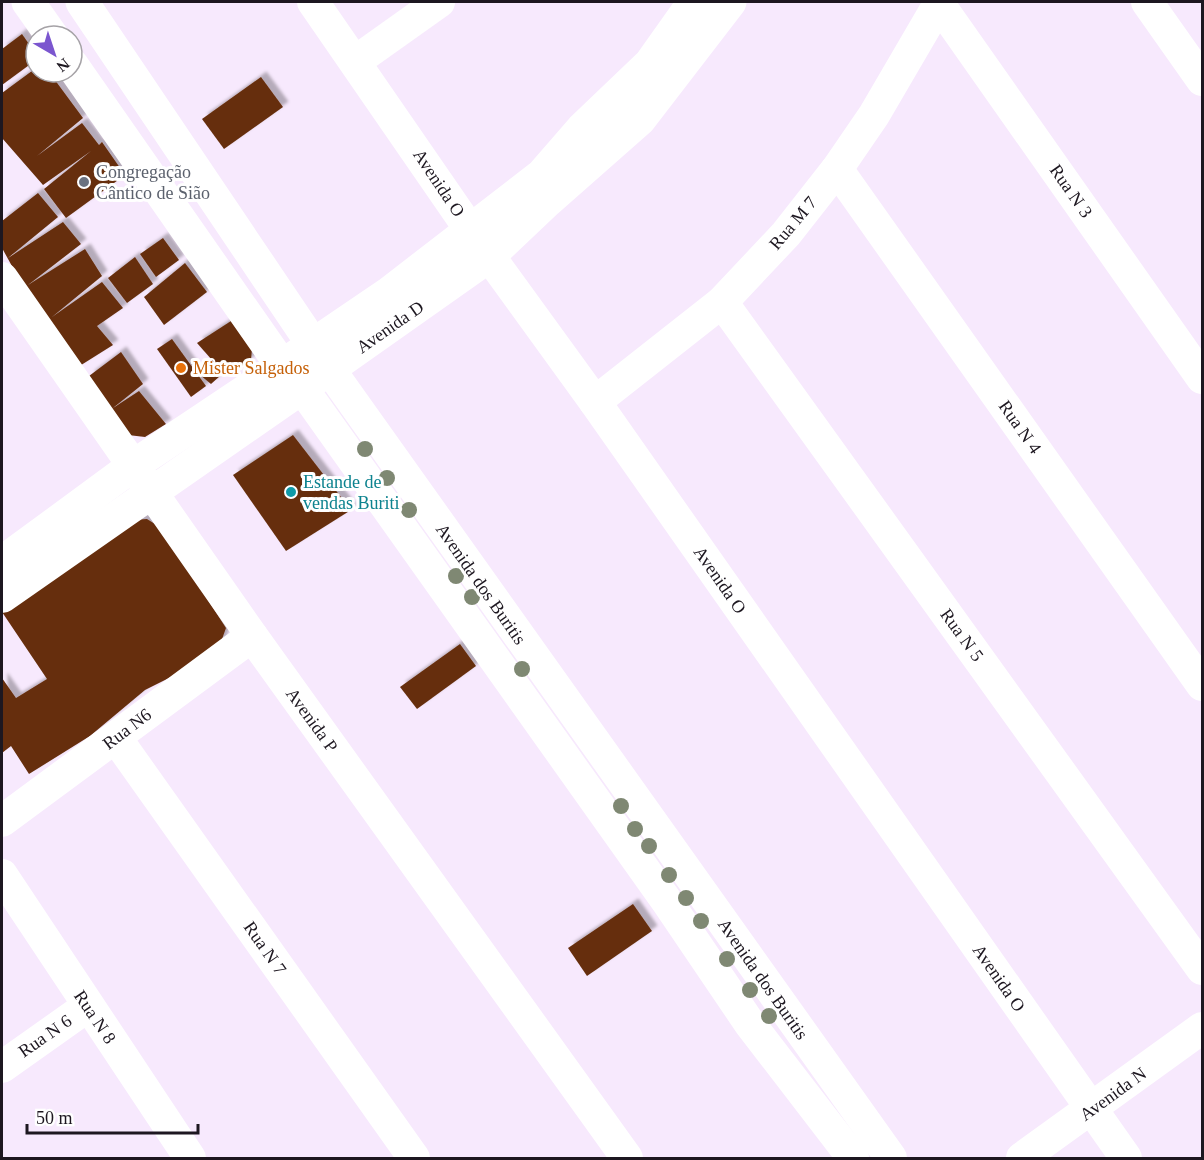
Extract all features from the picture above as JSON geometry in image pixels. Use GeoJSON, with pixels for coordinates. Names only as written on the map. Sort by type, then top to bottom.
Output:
{"type":"FeatureCollection","features":[{"type":"Feature","properties":{"kind":"main road"},"geometry":{"type":"LineString","coordinates":[[28,2],[44,24]]}},
{"type":"Feature","properties":{"kind":"main road","name":"Avenida dos Buritis"},"geometry":{"type":"LineString","coordinates":[[82,2],[322,356]]}},
{"type":"Feature","properties":{"kind":"main road","name":"Avenida D"},"geometry":{"type":"LineString","coordinates":[[480,244],[582,129],[650,64],[694,2]]}},
{"type":"Feature","properties":{"kind":"main road","name":"Avenida D"},"geometry":{"type":"LineString","coordinates":[[292,377],[480,244],[547,201],[640,119],[730,2]]}},
{"type":"Feature","properties":{"kind":"main road","name":"Avenida dos Buritis"},"geometry":{"type":"LineString","coordinates":[[84,82],[292,377]]}},
{"type":"Feature","properties":{"kind":"street","name":"Avenida O"},"geometry":{"type":"LineString","coordinates":[[313,2],[356,61],[480,244],[595,402],[1126,1158]]}},
{"type":"Feature","properties":{"kind":"street"},"geometry":{"type":"LineString","coordinates":[[356,61],[439,2]]}},
{"type":"Feature","properties":{"kind":"street"},"geometry":{"type":"LineString","coordinates":[[1147,2],[1203,80]]}},
{"type":"Feature","properties":{"kind":"street","name":"Rua M 7"},"geometry":{"type":"LineString","coordinates":[[595,402],[722,302],[786,234],[837,169],[874,115],[940,3]]}},
{"type":"Feature","properties":{"kind":"street","name":"Rua N 3"},"geometry":{"type":"LineString","coordinates":[[940,3],[1203,378]]}},
{"type":"Feature","properties":{"kind":"street","name":"Rua N 4"},"geometry":{"type":"LineString","coordinates":[[837,169],[1203,685]]}},
{"type":"Feature","properties":{"kind":"street","name":"Avenida P"},"geometry":{"type":"LineString","coordinates":[[2,278],[154,492],[252,636],[627,1158]]}},
{"type":"Feature","properties":{"kind":"street","name":"Rua N 5"},"geometry":{"type":"LineString","coordinates":[[722,302],[1203,969]]}},
{"type":"Feature","properties":{"kind":"street","name":"Avenida dos Buritis"},"geometry":{"type":"LineString","coordinates":[[322,356],[891,1158]]}},
{"type":"Feature","properties":{"kind":"street","name":"Avenida dos Buritis"},"geometry":{"type":"LineString","coordinates":[[292,377],[668,903],[750,1024],[853,1158]]}},
{"type":"Feature","properties":{"kind":"street","name":"Avenida D"},"geometry":{"type":"LineString","coordinates":[[2,562],[134,465],[292,377]]}},
{"type":"Feature","properties":{"kind":"street","name":"Avenida D"},"geometry":{"type":"LineString","coordinates":[[2,597],[154,492],[292,377]]}},
{"type":"Feature","properties":{"kind":"street","name":"Rua N6"},"geometry":{"type":"LineString","coordinates":[[2,821],[252,636]]}},
{"type":"Feature","properties":{"kind":"street","name":"Rua N 7"},"geometry":{"type":"LineString","coordinates":[[116,738],[414,1158]]}},
{"type":"Feature","properties":{"kind":"street","name":"Rua N 8"},"geometry":{"type":"LineString","coordinates":[[2,875],[190,1158]]}},
{"type":"Feature","properties":{"kind":"street","name":"Rua N 6"},"geometry":{"type":"LineString","coordinates":[[2,1067],[88,1006]]}},
{"type":"Feature","properties":{"kind":"street","name":"Avenida N"},"geometry":{"type":"LineString","coordinates":[[1022,1158],[1203,1028]]}},
{"type":"Feature","properties":{"kind":"building"},"geometry":{"type":"Polygon","coordinates":[[[22,34],[24,37],[24,69],[2,85],[2,49],[22,34]]]}},
{"type":"Feature","properties":{"kind":"building"},"geometry":{"type":"Polygon","coordinates":[[[24,77],[24,84],[58,84],[83,118],[37,156],[82,123],[99,145],[102,142],[125,175],[66,218],[44,189],[91,151],[43,185],[2,138],[2,93],[24,77]]]}},
{"type":"Feature","properties":{"kind":"building"},"geometry":{"type":"Polygon","coordinates":[[[261,77],[283,107],[224,149],[202,119],[261,77]]]}},
{"type":"Feature","properties":{"kind":"building"},"geometry":{"type":"Polygon","coordinates":[[[38,193],[58,217],[8,258],[63,222],[81,244],[28,285],[85,249],[102,276],[52,317],[102,282],[123,308],[97,326],[113,345],[78,367],[24,288],[2,248],[2,221],[38,193]]]}},
{"type":"Feature","properties":{"kind":"building"},"geometry":{"type":"Polygon","coordinates":[[[163,238],[179,260],[156,277],[140,254],[163,238]]]}},
{"type":"Feature","properties":{"kind":"building"},"geometry":{"type":"Polygon","coordinates":[[[135,257],[153,284],[127,303],[108,278],[135,257]]]}},
{"type":"Feature","properties":{"kind":"building"},"geometry":{"type":"Polygon","coordinates":[[[185,263],[207,292],[164,325],[144,297],[185,263]]]}},
{"type":"Feature","properties":{"kind":"building"},"geometry":{"type":"Polygon","coordinates":[[[231,321],[252,349],[251,360],[226,376],[197,343],[231,321]]]}},
{"type":"Feature","properties":{"kind":"building","name":"Mister Salgados"},"geometry":{"type":"Polygon","coordinates":[[[172,339],[206,386],[191,397],[157,349],[172,339]]]}},
{"type":"Feature","properties":{"kind":"building"},"geometry":{"type":"Polygon","coordinates":[[[121,352],[143,384],[113,408],[139,391],[166,424],[145,437],[128,435],[89,376],[121,352]]]}},
{"type":"Feature","properties":{"kind":"building"},"geometry":{"type":"Polygon","coordinates":[[[212,364],[220,376],[211,384],[200,375],[212,364]]]}},
{"type":"Feature","properties":{"kind":"building","name":"Estande de vendas Buriti"},"geometry":{"type":"Polygon","coordinates":[[[293,435],[351,510],[286,551],[233,475],[293,435]]]}},
{"type":"Feature","properties":{"kind":"building"},"geometry":{"type":"Polygon","coordinates":[[[147,519],[155,524],[173,546],[226,628],[221,642],[177,674],[145,690],[90,736],[29,774],[11,746],[2,753],[2,678],[16,698],[47,679],[2,612],[132,520],[147,519]]]}},
{"type":"Feature","properties":{"kind":"building"},"geometry":{"type":"Polygon","coordinates":[[[460,644],[476,666],[417,709],[400,687],[460,644]]]}},
{"type":"Feature","properties":{"kind":"building"},"geometry":{"type":"Polygon","coordinates":[[[633,904],[652,931],[587,976],[568,948],[633,904]]]}},
{"type":"Feature","properties":{"kind":"place","name":"Congregação Cântico de Sião"},"geometry":{"type":"Point","coordinates":[84,182]}},
{"type":"Feature","properties":{"kind":"place","name":"Mister Salgados"},"geometry":{"type":"Point","coordinates":[181,368]}},
{"type":"Feature","properties":{"kind":"place","name":"Estande de vendas Buriti"},"geometry":{"type":"Point","coordinates":[291,492]}}]}
